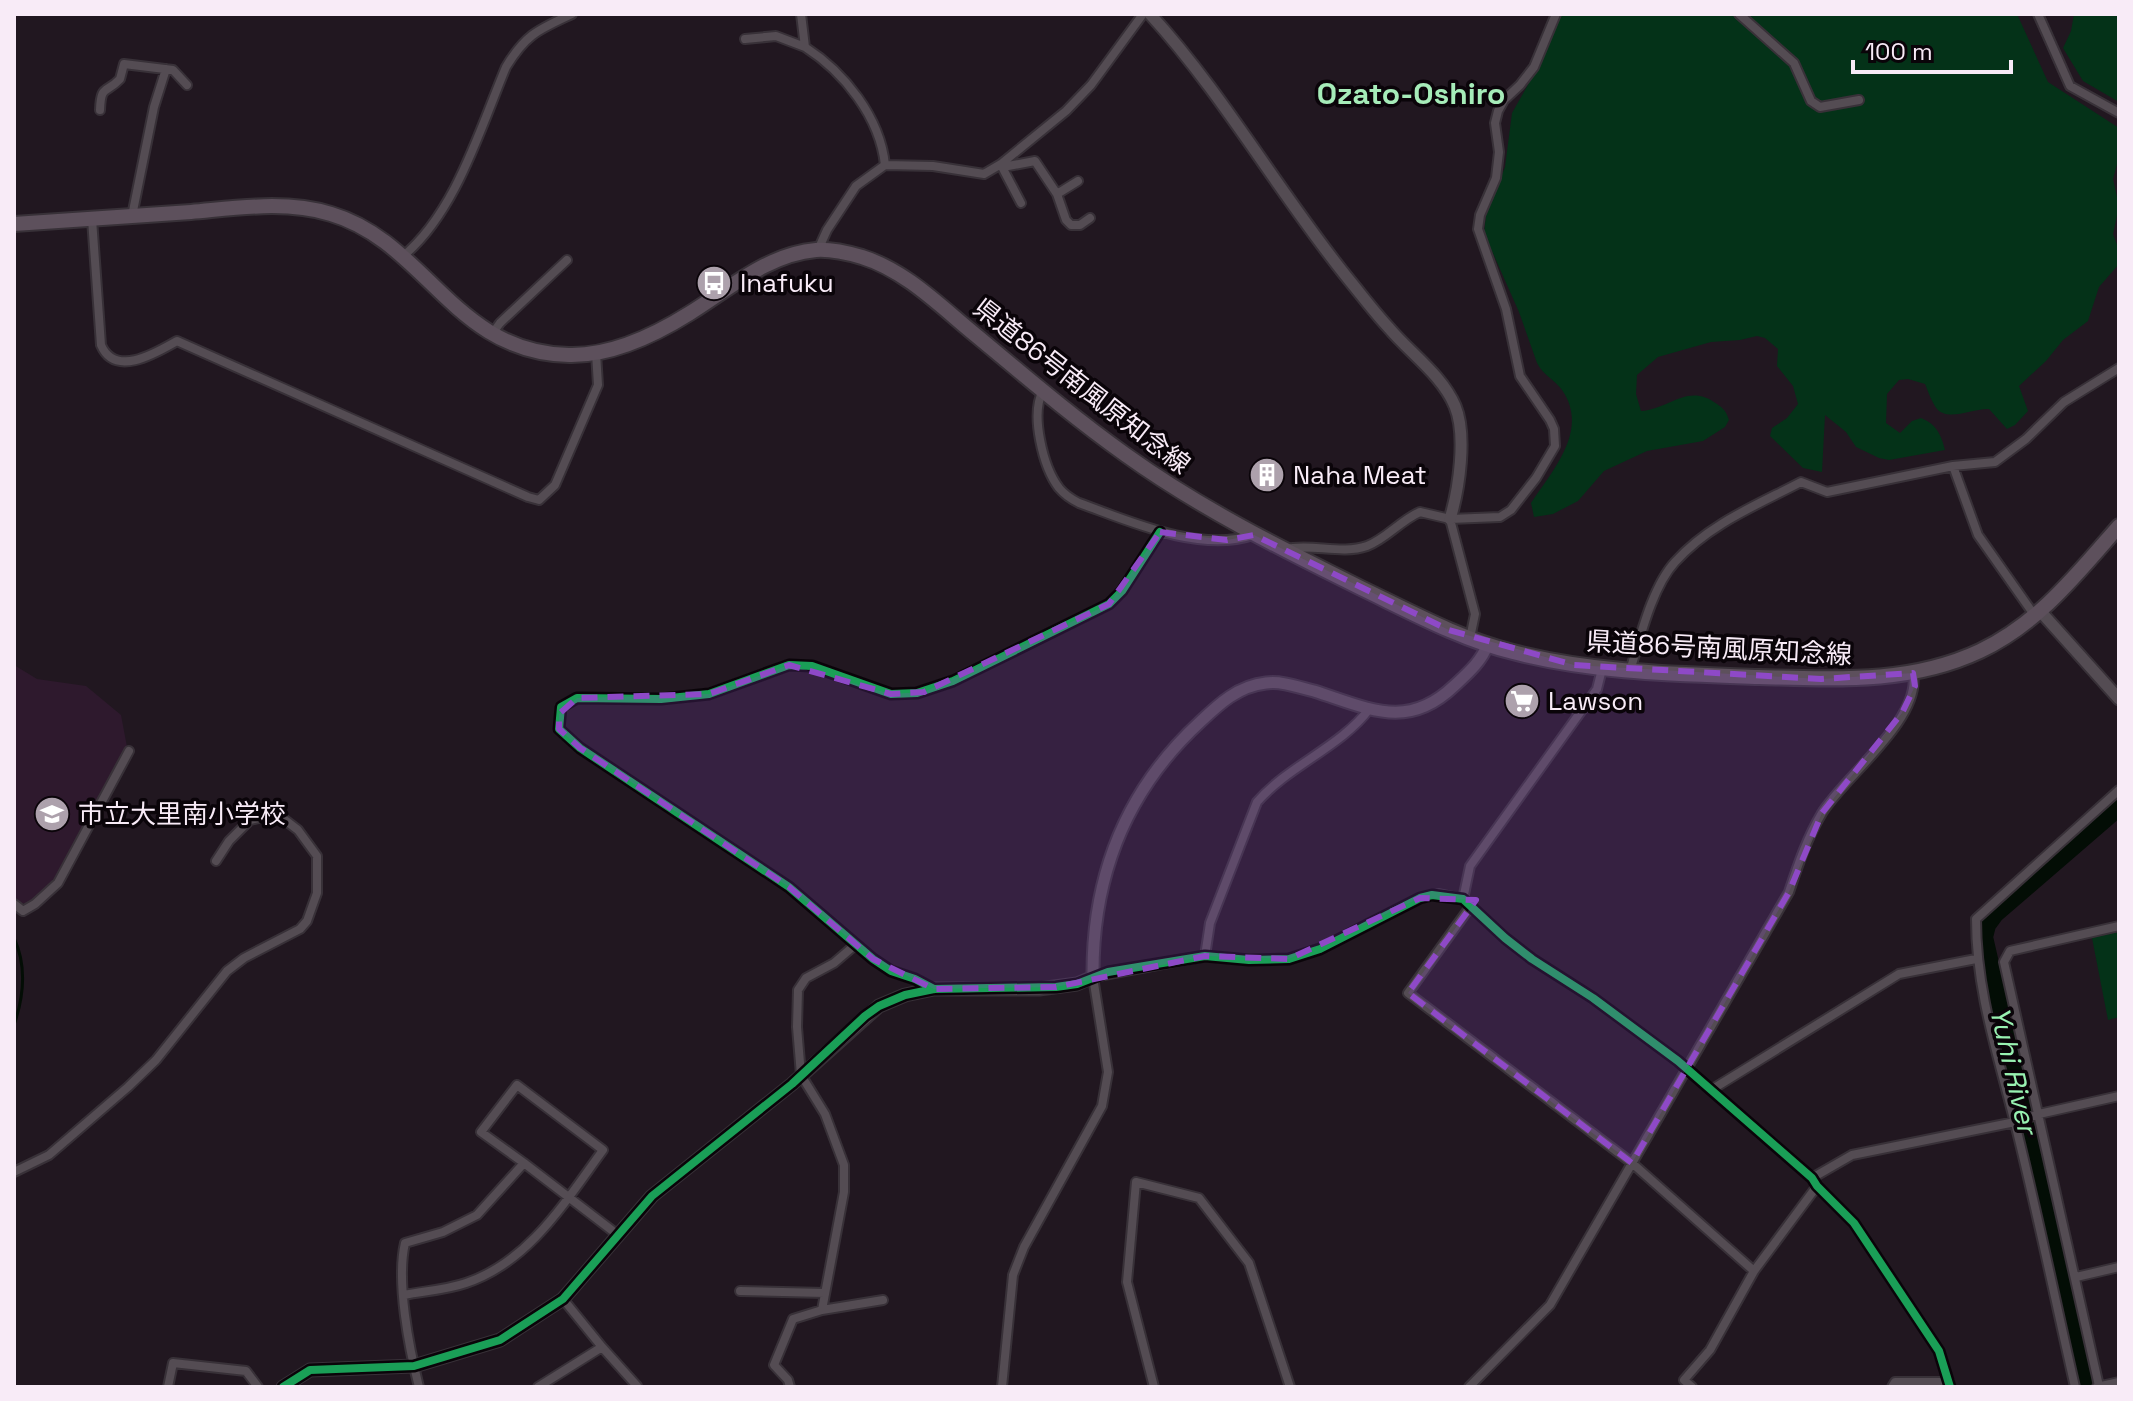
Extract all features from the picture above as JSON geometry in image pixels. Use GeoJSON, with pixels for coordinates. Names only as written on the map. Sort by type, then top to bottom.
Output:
{"type":"FeatureCollection","features":[{"type":"Feature","properties":{"kind":"main road","name":"県道86号南風原知念線"},"geometry":{"type":"LineString","coordinates":[[14,224],[258,207],[304,208],[332,214],[359,226],[402,257],[471,320],[491,334],[515,346],[549,354],[596,353],[627,344],[688,314],[746,275],[778,260],[818,250],[871,260],[911,282],[1043,391],[1175,489],[1254,535],[1401,608],[1470,638],[1539,658],[1602,669],[1835,679],[1913,673],[1978,652],[2038,614],[2119,526]]}},
{"type":"Feature","properties":{"kind":"street"},"geometry":{"type":"LineString","coordinates":[[402,257],[412,249],[449,198],[506,67],[517,49],[536,31],[572,14]]}},
{"type":"Feature","properties":{"kind":"street"},"geometry":{"type":"LineString","coordinates":[[801,14],[805,47]]}},
{"type":"Feature","properties":{"kind":"street"},"geometry":{"type":"LineString","coordinates":[[1002,166],[1066,111],[1091,85],[1143,14]]}},
{"type":"Feature","properties":{"kind":"street"},"geometry":{"type":"LineString","coordinates":[[1150,14],[1210,90],[1347,278],[1452,399],[1462,427],[1450,519],[1475,614],[1470,638]]}},
{"type":"Feature","properties":{"kind":"street"},"geometry":{"type":"LineString","coordinates":[[1285,549],[1305,546],[1350,549],[1368,545],[1420,512],[1450,519],[1500,517],[1511,510],[1536,478],[1555,446],[1550,420],[1520,376],[1506,309],[1478,229],[1480,215],[1496,178],[1499,152],[1495,123],[1498,111],[1534,67],[1556,14]]}},
{"type":"Feature","properties":{"kind":"street"},"geometry":{"type":"LineString","coordinates":[[1739,14],[1794,63],[1811,101],[1820,107],[1859,100]]}},
{"type":"Feature","properties":{"kind":"street"},"geometry":{"type":"LineString","coordinates":[[2038,14],[2070,86],[2119,113]]}},
{"type":"Feature","properties":{"kind":"street"},"geometry":{"type":"LineString","coordinates":[[745,39],[776,36],[805,47],[838,73],[880,137],[885,165]]}},
{"type":"Feature","properties":{"kind":"street"},"geometry":{"type":"LineString","coordinates":[[100,110],[103,89],[120,79],[124,64],[173,70],[187,85]]}},
{"type":"Feature","properties":{"kind":"street"},"geometry":{"type":"LineString","coordinates":[[132,216],[154,107],[166,69]]}},
{"type":"Feature","properties":{"kind":"street"},"geometry":{"type":"LineString","coordinates":[[818,250],[827,230],[856,186],[885,165],[933,166],[984,174],[1002,166],[1035,161],[1057,194],[1066,220],[1071,225],[1080,225],[1090,218]]}},
{"type":"Feature","properties":{"kind":"street"},"geometry":{"type":"LineString","coordinates":[[1002,166],[1021,203]]}},
{"type":"Feature","properties":{"kind":"street"},"geometry":{"type":"LineString","coordinates":[[1057,194],[1078,181]]}},
{"type":"Feature","properties":{"kind":"street"},"geometry":{"type":"LineString","coordinates":[[92,219],[101,345],[105,354],[112,359],[149,357],[177,341],[539,500],[555,485],[598,385],[596,353]]}},
{"type":"Feature","properties":{"kind":"street"},"geometry":{"type":"LineString","coordinates":[[491,334],[567,260]]}},
{"type":"Feature","properties":{"kind":"street"},"geometry":{"type":"LineString","coordinates":[[1630,671],[1650,605],[1673,563],[1717,525],[1801,482],[1827,492],[1953,466],[1995,462],[2026,439],[2064,402],[2119,368]]}},
{"type":"Feature","properties":{"kind":"street"},"geometry":{"type":"LineString","coordinates":[[1043,391],[1038,403],[1041,446],[1057,486],[1079,503],[1160,532],[1227,540],[1254,535]]}},
{"type":"Feature","properties":{"kind":"street"},"geometry":{"type":"LineString","coordinates":[[1953,466],[1978,535],[2038,614],[2119,699]]}},
{"type":"Feature","properties":{"kind":"street"},"geometry":{"type":"LineString","coordinates":[[934,989],[891,971],[855,945],[789,887],[580,748],[559,729],[561,707],[577,698],[661,699],[709,694],[789,665],[812,666],[891,694],[924,692],[953,681],[1109,604],[1122,591],[1160,532]]}},
{"type":"Feature","properties":{"kind":"street"},"geometry":{"type":"LineString","coordinates":[[1002,1387],[1013,1275],[1024,1247],[1102,1106],[1108,1072],[1093,977],[1097,905],[1111,854],[1149,778],[1182,738],[1236,692],[1263,683],[1297,686],[1370,708],[1402,714],[1432,705],[1475,667],[1488,644]]}},
{"type":"Feature","properties":{"kind":"street"},"geometry":{"type":"LineString","coordinates":[[1463,899],[1470,866],[1597,689],[1602,669]]}},
{"type":"Feature","properties":{"kind":"street"},"geometry":{"type":"LineString","coordinates":[[1469,1387],[1550,1305],[1789,892],[1809,837],[1822,813],[1886,739],[1902,713],[1915,686],[1913,673]]}},
{"type":"Feature","properties":{"kind":"street"},"geometry":{"type":"LineString","coordinates":[[1205,956],[1210,923],[1257,802],[1267,790],[1328,746],[1370,708]]}},
{"type":"Feature","properties":{"kind":"street"},"geometry":{"type":"LineString","coordinates":[[14,904],[23,911],[58,883],[129,751]]}},
{"type":"Feature","properties":{"kind":"street"},"geometry":{"type":"LineString","coordinates":[[2075,1387],[2017,1122],[1993,1045],[1976,959],[1976,919],[2119,790]]}},
{"type":"Feature","properties":{"kind":"street"},"geometry":{"type":"LineString","coordinates":[[14,1172],[49,1155],[147,1069],[227,971],[244,958],[300,929],[307,921],[317,893],[317,856],[298,830],[285,820],[271,815],[250,820],[229,841],[216,861]]}},
{"type":"Feature","properties":{"kind":"street"},"geometry":{"type":"LineString","coordinates":[[283,1387],[310,1370],[414,1366],[500,1340],[563,1299],[652,1196],[801,1075],[879,1006],[905,995],[934,989],[1039,989],[1077,984],[1093,977],[1205,956],[1249,960],[1289,959],[1320,949],[1420,898],[1439,894],[1463,899],[1523,952],[1625,1020],[1686,1068],[1814,1182],[1854,1223],[1939,1351],[1950,1385],[1895,1382],[1892,1387]]}},
{"type":"Feature","properties":{"kind":"street"},"geometry":{"type":"LineString","coordinates":[[1470,907],[1408,993],[1632,1163],[1754,1271]]}},
{"type":"Feature","properties":{"kind":"street"},"geometry":{"type":"LineString","coordinates":[[2119,926],[2010,951],[2004,962],[2035,1116],[2076,1277],[2098,1387],[2119,1382]]}},
{"type":"Feature","properties":{"kind":"street"},"geometry":{"type":"LineString","coordinates":[[822,1310],[844,1192],[844,1165],[825,1114],[801,1075],[798,990],[806,978],[834,963],[855,945]]}},
{"type":"Feature","properties":{"kind":"street"},"geometry":{"type":"LineString","coordinates":[[1711,1090],[1899,974],[1976,959]]}},
{"type":"Feature","properties":{"kind":"street"},"geometry":{"type":"LineString","coordinates":[[404,1295],[465,1284],[497,1269],[540,1235],[568,1197],[603,1150],[517,1085],[481,1132],[524,1163],[568,1197],[618,1235]]}},
{"type":"Feature","properties":{"kind":"street"},"geometry":{"type":"LineString","coordinates":[[1692,1387],[1684,1380],[1710,1350],[1754,1271],[1814,1182],[1852,1155],[2017,1122],[2119,1096]]}},
{"type":"Feature","properties":{"kind":"street"},"geometry":{"type":"LineString","coordinates":[[419,1387],[400,1264],[405,1243],[443,1232],[477,1215],[524,1163]]}},
{"type":"Feature","properties":{"kind":"street"},"geometry":{"type":"LineString","coordinates":[[1154,1387],[1127,1282],[1136,1182],[1199,1198],[1249,1263],[1290,1387]]}},
{"type":"Feature","properties":{"kind":"street"},"geometry":{"type":"LineString","coordinates":[[2076,1277],[2119,1267]]}},
{"type":"Feature","properties":{"kind":"street"},"geometry":{"type":"LineString","coordinates":[[740,1291],[825,1293]]}},
{"type":"Feature","properties":{"kind":"street"},"geometry":{"type":"LineString","coordinates":[[563,1299],[635,1387]]}},
{"type":"Feature","properties":{"kind":"street"},"geometry":{"type":"LineString","coordinates":[[790,1387],[788,1380],[774,1365],[793,1319],[822,1310],[883,1300]]}},
{"type":"Feature","properties":{"kind":"street"},"geometry":{"type":"LineString","coordinates":[[538,1387],[602,1347]]}},
{"type":"Feature","properties":{"kind":"street"},"geometry":{"type":"LineString","coordinates":[[168,1387],[173,1363],[246,1371],[258,1387]]}},
{"type":"Feature","properties":{"kind":"highlighted area"},"geometry":{"type":"Polygon","coordinates":[[[1160,532],[1227,540],[1254,535],[1449,630],[1574,665],[1821,679],[1913,673],[1915,686],[1902,713],[1822,813],[1789,892],[1632,1163],[1408,993],[1476,900],[1420,898],[1289,959],[1205,956],[1056,987],[934,989],[873,959],[789,887],[580,748],[559,729],[559,714],[577,698],[709,694],[789,665],[891,694],[924,692],[1109,604],[1160,532]]]}},
{"type":"Feature","properties":{"kind":"shaded area","name":"市立大里南小学校"},"geometry":{"type":"Polygon","coordinates":[[[14,665],[37,679],[86,686],[121,715],[127,747],[54,881],[30,903],[14,901],[14,665]]]}},
{"type":"Feature","properties":{"kind":"green space"},"geometry":{"type":"Polygon","coordinates":[[[1560,14],[2017,14],[2048,82],[2119,128],[2119,157],[2113,179],[2119,206],[2113,234],[2119,250],[2119,264],[2099,287],[2088,321],[2063,340],[2019,386],[2028,411],[2007,429],[1989,409],[1942,413],[1935,406],[1925,384],[1899,380],[1887,394],[1886,423],[1900,433],[1912,421],[1921,418],[1937,430],[1945,450],[1889,460],[1879,458],[1856,447],[1846,432],[1825,415],[1822,472],[1803,468],[1770,436],[1772,428],[1787,418],[1798,404],[1793,386],[1777,366],[1778,349],[1765,338],[1757,336],[1711,342],[1658,357],[1637,375],[1636,394],[1641,411],[1688,396],[1707,398],[1726,412],[1729,420],[1725,427],[1703,441],[1647,451],[1604,471],[1578,501],[1553,514],[1534,517],[1531,503],[1557,464],[1570,435],[1570,405],[1562,390],[1537,363],[1519,312],[1484,233],[1486,216],[1505,167],[1512,113],[1538,67],[1560,14]]]}},
{"type":"Feature","properties":{"kind":"green space"},"geometry":{"type":"Polygon","coordinates":[[[2074,14],[2119,14],[2119,102],[2083,81],[2063,48],[2074,14]]]}},
{"type":"Feature","properties":{"kind":"green space"},"geometry":{"type":"Polygon","coordinates":[[[2119,932],[2119,1017],[2108,1020],[2092,938],[2119,932]]]}},
{"type":"Feature","properties":{"kind":"waterway","name":"Yuhi River"},"geometry":{"type":"LineString","coordinates":[[2087,1387],[1984,937],[1987,925],[1995,914],[2119,807]]}},
{"type":"Feature","properties":{"kind":"waterway"},"geometry":{"type":"LineString","coordinates":[[14,938],[21,959],[23,981],[14,1025]]}},
{"type":"Feature","properties":{"kind":"cycle path"},"geometry":{"type":"LineString","coordinates":[[934,989],[891,971],[873,959],[789,887],[580,748],[559,729],[561,707],[577,698],[661,699],[709,694],[789,665],[812,666],[891,694],[917,693],[953,681],[1109,604],[1122,591],[1160,532]]}},
{"type":"Feature","properties":{"kind":"cycle path"},"geometry":{"type":"LineString","coordinates":[[283,1387],[310,1370],[414,1366],[500,1340],[563,1299],[652,1196],[792,1084],[879,1006],[905,995],[934,989],[1056,987],[1077,984],[1108,972],[1205,956],[1249,960],[1289,959],[1320,949],[1420,898],[1432,895],[1463,899],[1532,959],[1593,998],[1678,1061],[1812,1178],[1854,1223],[1939,1351],[1950,1387]]}},
{"type":"Feature","properties":{"kind":"place","name":"Inafuku"},"geometry":{"type":"Point","coordinates":[714,283]}},
{"type":"Feature","properties":{"kind":"place","name":"Naha Meat"},"geometry":{"type":"Point","coordinates":[1267,475]}},
{"type":"Feature","properties":{"kind":"place","name":"Lawson"},"geometry":{"type":"Point","coordinates":[1522,701]}},
{"type":"Feature","properties":{"kind":"place","name":"市立大里南小学校"},"geometry":{"type":"Point","coordinates":[52,814]}},
{"type":"Feature","properties":{"kind":"district","name":"Ozato-Oshiro"},"geometry":{"type":"Point","coordinates":[1411,93]}}]}
